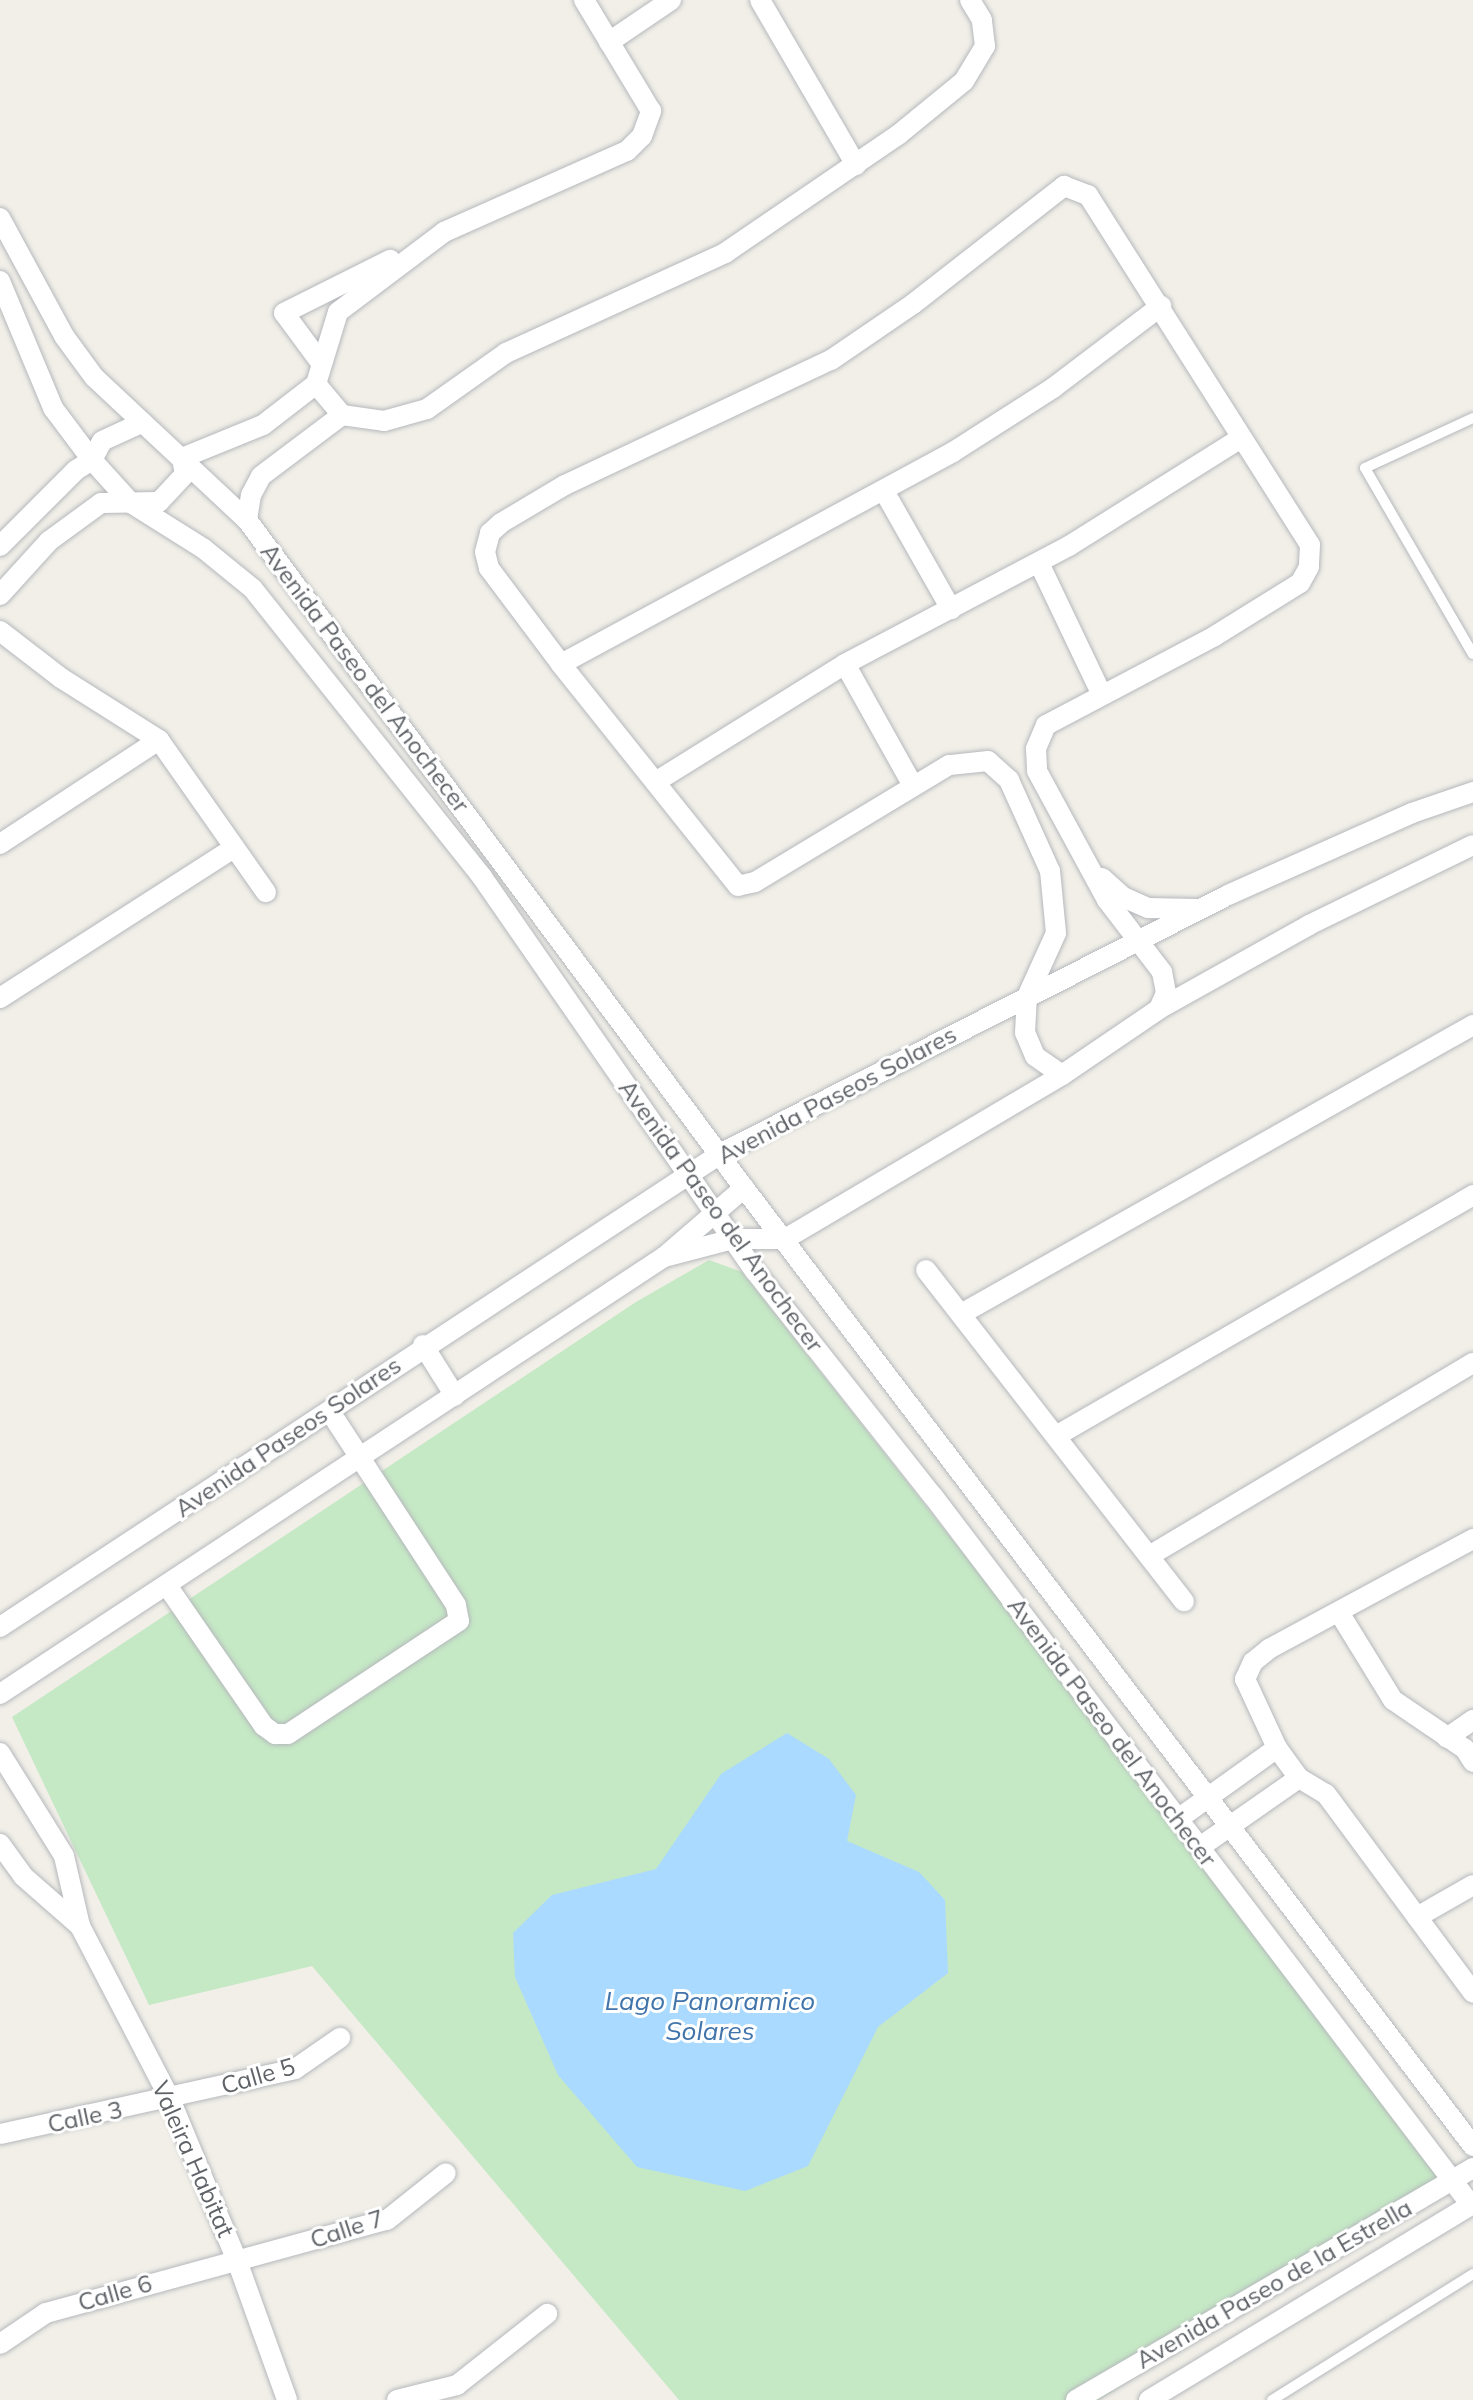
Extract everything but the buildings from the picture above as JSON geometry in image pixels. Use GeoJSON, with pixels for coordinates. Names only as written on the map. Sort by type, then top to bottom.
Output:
{"type":"FeatureCollection","features":[{"type":"Feature","properties":{"kind":"street"},"geometry":{"type":"LineString","coordinates":[[321,363],[284,313],[444,232],[627,151],[642,136],[651,111],[584,0]]}},
{"type":"Feature","properties":{"kind":"street"},"geometry":{"type":"LineString","coordinates":[[609,42],[671,0]]}},
{"type":"Feature","properties":{"kind":"street"},"geometry":{"type":"LineString","coordinates":[[760,0],[856,165]]}},
{"type":"Feature","properties":{"kind":"street"},"geometry":{"type":"LineString","coordinates":[[316,384],[342,415],[384,421],[427,409],[506,353],[725,253],[856,165],[964,81],[985,46],[982,20],[970,0]]}},
{"type":"Feature","properties":{"kind":"street"},"geometry":{"type":"LineString","coordinates":[[1062,1075],[1035,1056],[1025,1033],[1027,997],[1056,933],[1050,871],[1009,780],[988,761],[949,765],[912,784],[755,882],[738,886],[561,664],[489,568],[485,552],[490,533],[565,485],[831,360],[913,304],[1064,186],[1088,195],[1310,545],[1309,567],[1300,583],[1271,604],[1046,725],[1036,749],[1037,771],[1091,869],[1137,942],[1162,972],[1166,993],[1159,1009]]}},
{"type":"Feature","properties":{"kind":"street","name":"Avenida Paseo del Anochecer"},"geometry":{"type":"LineString","coordinates":[[0,218],[64,336],[139,424],[182,458],[247,520],[744,1188],[1205,1798],[1473,2146]]}},
{"type":"Feature","properties":{"kind":"street"},"geometry":{"type":"LineString","coordinates":[[0,595],[49,541],[101,503],[159,502],[175,490],[185,474],[182,458],[263,425],[316,384],[338,312],[444,232]]}},
{"type":"Feature","properties":{"kind":"street","name":"Avenida Paseo del Anochecer"},"geometry":{"type":"LineString","coordinates":[[0,281],[53,408],[92,460],[131,503],[204,549],[253,589],[482,877],[733,1239],[1472,2204]]}},
{"type":"Feature","properties":{"kind":"street"},"geometry":{"type":"LineString","coordinates":[[561,664],[884,491],[1053,388],[1161,306]]}},
{"type":"Feature","properties":{"kind":"street"},"geometry":{"type":"LineString","coordinates":[[247,520],[251,495],[261,476],[342,415]]}},
{"type":"Feature","properties":{"kind":"street"},"geometry":{"type":"LineString","coordinates":[[0,546],[92,460],[102,441],[139,424]]}},
{"type":"Feature","properties":{"kind":"street"},"geometry":{"type":"LineString","coordinates":[[657,781],[845,664],[1039,563],[1241,438]]}},
{"type":"Feature","properties":{"kind":"street"},"geometry":{"type":"LineString","coordinates":[[884,491],[951,609]]}},
{"type":"Feature","properties":{"kind":"street"},"geometry":{"type":"LineString","coordinates":[[24,521],[49,541]]}},
{"type":"Feature","properties":{"kind":"street"},"geometry":{"type":"LineString","coordinates":[[1039,563],[1102,695]]}},
{"type":"Feature","properties":{"kind":"street"},"geometry":{"type":"LineString","coordinates":[[0,631],[61,678],[159,740],[266,892]]}},
{"type":"Feature","properties":{"kind":"street"},"geometry":{"type":"LineString","coordinates":[[845,664],[912,784]]}},
{"type":"Feature","properties":{"kind":"street"},"geometry":{"type":"LineString","coordinates":[[0,844],[159,740]]}},
{"type":"Feature","properties":{"kind":"street","name":"Avenida Paseos Solares"},"geometry":{"type":"LineString","coordinates":[[0,1627],[330,1412],[423,1345],[690,1177],[720,1154],[1200,909],[1412,813],[1473,792]]}},
{"type":"Feature","properties":{"kind":"street"},"geometry":{"type":"LineString","coordinates":[[0,819],[18,832]]}},
{"type":"Feature","properties":{"kind":"street"},"geometry":{"type":"LineString","coordinates":[[785,1239],[1062,1075],[1159,1009],[1309,925],[1473,845]]}},
{"type":"Feature","properties":{"kind":"street"},"geometry":{"type":"LineString","coordinates":[[0,998],[234,848]]}},
{"type":"Feature","properties":{"kind":"street"},"geometry":{"type":"LineString","coordinates":[[1091,869],[1123,897],[1148,908],[1200,909]]}},
{"type":"Feature","properties":{"kind":"street"},"geometry":{"type":"LineString","coordinates":[[961,1314],[1473,1025]]}},
{"type":"Feature","properties":{"kind":"street","name":"Avenida Paseos Solares"},"geometry":{"type":"LineString","coordinates":[[0,1694],[168,1587],[664,1257],[713,1210],[744,1188]]}},
{"type":"Feature","properties":{"kind":"street"},"geometry":{"type":"LineString","coordinates":[[1056,1436],[1473,1195]]}},
{"type":"Feature","properties":{"kind":"street","name":"Avenida Paseos Solares"},"geometry":{"type":"LineString","coordinates":[[664,1257],[733,1239],[785,1239]]}},
{"type":"Feature","properties":{"kind":"street"},"geometry":{"type":"LineString","coordinates":[[926,1270],[1184,1601]]}},
{"type":"Feature","properties":{"kind":"street"},"geometry":{"type":"LineString","coordinates":[[423,1345],[455,1396]]}},
{"type":"Feature","properties":{"kind":"street"},"geometry":{"type":"LineString","coordinates":[[1149,1556],[1473,1363]]}},
{"type":"Feature","properties":{"kind":"street"},"geometry":{"type":"LineString","coordinates":[[168,1587],[264,1726],[275,1734],[288,1734],[459,1621],[456,1605],[330,1412]]}},
{"type":"Feature","properties":{"kind":"street"},"geometry":{"type":"LineString","coordinates":[[1473,1539],[1340,1614],[1269,1649],[1253,1662],[1245,1679],[1277,1748],[1299,1778],[1326,1794],[1473,1993]]}},
{"type":"Feature","properties":{"kind":"street"},"geometry":{"type":"LineString","coordinates":[[1340,1614],[1393,1700],[1465,1749],[1473,1762]]}},
{"type":"Feature","properties":{"kind":"street"},"geometry":{"type":"LineString","coordinates":[[1447,1738],[1473,1720]]}},
{"type":"Feature","properties":{"kind":"street"},"geometry":{"type":"LineString","coordinates":[[1178,1819],[1277,1748]]}},
{"type":"Feature","properties":{"kind":"street","name":"Valeira Habitat"},"geometry":{"type":"LineString","coordinates":[[2,1759],[64,1856],[80,1926],[170,2099],[236,2258],[287,2400]]}},
{"type":"Feature","properties":{"kind":"street"},"geometry":{"type":"LineString","coordinates":[[1200,1847],[1299,1778]]}},
{"type":"Feature","properties":{"kind":"street","name":"Valeira Habitat"},"geometry":{"type":"LineString","coordinates":[[0,1844],[23,1876],[80,1926]]}},
{"type":"Feature","properties":{"kind":"street"},"geometry":{"type":"LineString","coordinates":[[1417,1917],[1473,1885]]}},
{"type":"Feature","properties":{"kind":"street","name":"Calle 5"},"geometry":{"type":"LineString","coordinates":[[170,2099],[295,2069],[340,2038]]}},
{"type":"Feature","properties":{"kind":"street","name":"Calle 3"},"geometry":{"type":"LineString","coordinates":[[0,2134],[170,2099]]}},
{"type":"Feature","properties":{"kind":"street","name":"Avenida Paseo de la Estrella"},"geometry":{"type":"LineString","coordinates":[[1076,2400],[1473,2168]]}},
{"type":"Feature","properties":{"kind":"street","name":"Calle 7"},"geometry":{"type":"LineString","coordinates":[[236,2258],[387,2220],[446,2173]]}},
{"type":"Feature","properties":{"kind":"street","name":"Avenida Paseo de la Estrella"},"geometry":{"type":"LineString","coordinates":[[1149,2400],[1472,2204]]}},
{"type":"Feature","properties":{"kind":"street","name":"Calle 6"},"geometry":{"type":"LineString","coordinates":[[0,2344],[46,2313],[236,2258]]}},
{"type":"Feature","properties":{"kind":"street"},"geometry":{"type":"LineString","coordinates":[[397,2400],[457,2385],[547,2314]]}},
{"type":"Feature","properties":{"kind":"lane"},"geometry":{"type":"LineString","coordinates":[[1473,418],[1365,468],[1473,654]]}},
{"type":"Feature","properties":{"kind":"lane"},"geometry":{"type":"LineString","coordinates":[[1272,2400],[1473,2274]]}},
{"type":"Feature","properties":{"kind":"green space"},"geometry":{"type":"Polygon","coordinates":[[[709,1260],[742,1272],[1455,2179],[1099,2400],[679,2400],[312,1966],[149,2005],[12,1717],[636,1302],[709,1260]]]}},
{"type":"Feature","properties":{"kind":"water","name":"Lago Panoramico Solares"},"geometry":{"type":"Polygon","coordinates":[[[787,1733],[829,1759],[856,1795],[847,1841],[919,1872],[945,1900],[948,1973],[878,2027],[808,2166],[745,2191],[637,2167],[558,2075],[515,1977],[513,1933],[552,1895],[656,1869],[721,1774],[787,1733]]]}}]}
